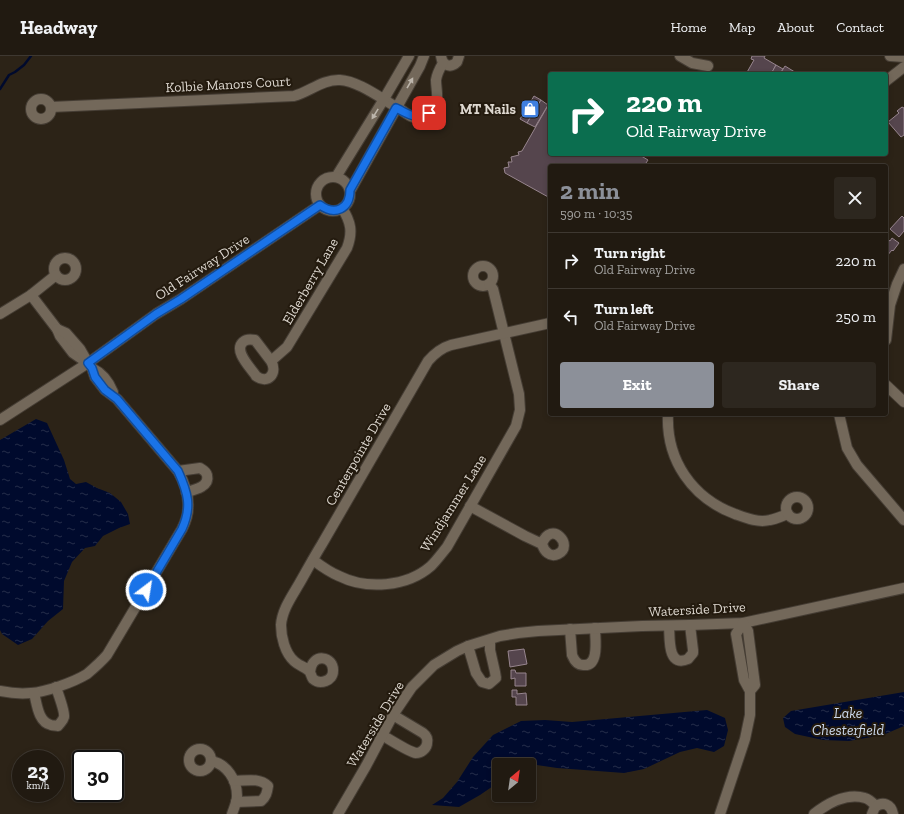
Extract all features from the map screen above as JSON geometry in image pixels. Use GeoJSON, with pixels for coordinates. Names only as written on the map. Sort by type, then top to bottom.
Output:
{"type":"FeatureCollection","features":[{"type":"Feature","properties":{"kind":"street"},"geometry":{"type":"LineString","coordinates":[[336,177],[409,56]]}},
{"type":"Feature","properties":{"kind":"street"},"geometry":{"type":"LineString","coordinates":[[350,190],[342,179],[330,177],[323,180],[319,184],[316,196],[320,205],[331,211],[342,208],[348,202],[350,190],[420,66],[424,56]]}},
{"type":"Feature","properties":{"kind":"street"},"geometry":{"type":"LineString","coordinates":[[442,60],[449,66],[455,64],[459,60],[459,56]]}},
{"type":"Feature","properties":{"kind":"street"},"geometry":{"type":"LineString","coordinates":[[680,56],[692,63],[708,66]]}},
{"type":"Feature","properties":{"kind":"street"},"geometry":{"type":"LineString","coordinates":[[890,56],[904,57]]}},
{"type":"Feature","properties":{"kind":"street","name":"Kolbie Manors Court"},"geometry":{"type":"LineString","coordinates":[[51,107],[294,96],[302,94],[327,82],[338,80],[349,81],[384,99],[396,108],[413,117],[422,116],[429,113],[436,103],[436,79],[442,60]]}},
{"type":"Feature","properties":{"kind":"street"},"geometry":{"type":"LineString","coordinates":[[888,79],[904,67]]}},
{"type":"Feature","properties":{"kind":"street","name":"Old Fairway Drive"},"geometry":{"type":"LineString","coordinates":[[0,420],[90,366],[156,314],[181,299],[320,205]]}},
{"type":"Feature","properties":{"kind":"street","name":"Elderberry Lane"},"geometry":{"type":"LineString","coordinates":[[271,361],[287,347],[346,248],[351,234],[351,229],[346,214],[342,208]]}},
{"type":"Feature","properties":{"kind":"street"},"geometry":{"type":"LineString","coordinates":[[888,312],[890,305],[890,293],[897,284],[904,269]]}},
{"type":"Feature","properties":{"kind":"street"},"geometry":{"type":"LineString","coordinates":[[0,314],[31,295],[56,275]]}},
{"type":"Feature","properties":{"kind":"street","name":"Windjammer Lane"},"geometry":{"type":"LineString","coordinates":[[313,560],[339,576],[363,583],[388,584],[407,580],[420,574],[431,566],[447,547],[516,426],[520,410],[519,394],[493,289],[489,284]]}},
{"type":"Feature","properties":{"kind":"street"},"geometry":{"type":"LineString","coordinates":[[0,691],[20,694],[34,693],[56,688],[86,674],[101,662],[107,655],[182,529],[188,508],[186,492],[178,471],[117,399],[105,390],[95,377],[90,366],[73,353],[31,295]]}},
{"type":"Feature","properties":{"kind":"street","name":"Centerpointe Drive"},"geometry":{"type":"LineString","coordinates":[[310,672],[294,661],[287,652],[282,634],[282,625],[287,605],[428,361],[434,353],[451,344],[548,323]]}},
{"type":"Feature","properties":{"kind":"street"},"geometry":{"type":"LineString","coordinates":[[888,387],[904,402]]}},
{"type":"Feature","properties":{"kind":"street"},"geometry":{"type":"LineString","coordinates":[[668,416],[669,437],[671,447],[676,458],[689,482],[706,499],[729,512],[754,520],[770,520],[788,514]]}},
{"type":"Feature","properties":{"kind":"street"},"geometry":{"type":"LineString","coordinates":[[839,416],[847,448],[856,465],[904,520]]}},
{"type":"Feature","properties":{"kind":"street"},"geometry":{"type":"LineString","coordinates":[[178,471],[200,468],[207,475],[207,480],[204,486],[186,492]]}},
{"type":"Feature","properties":{"kind":"street"},"geometry":{"type":"LineString","coordinates":[[470,506],[542,544]]}},
{"type":"Feature","properties":{"kind":"street","name":"Waterside Drive"},"geometry":{"type":"LineString","coordinates":[[338,814],[393,715],[412,687],[434,665],[468,646],[500,636],[518,633],[570,629],[743,623],[904,588]]}},
{"type":"Feature","properties":{"kind":"street"},"geometry":{"type":"LineString","coordinates":[[720,814],[745,739],[751,704],[750,691],[744,680],[736,634],[743,623]]}},
{"type":"Feature","properties":{"kind":"street"},"geometry":{"type":"LineString","coordinates":[[669,626],[671,654],[676,660],[681,661],[688,659],[693,653],[690,625]]}},
{"type":"Feature","properties":{"kind":"street"},"geometry":{"type":"LineString","coordinates":[[570,629],[572,655],[576,662],[586,665],[595,657],[595,628]]}},
{"type":"Feature","properties":{"kind":"street"},"geometry":{"type":"LineString","coordinates":[[468,646],[476,673],[482,682],[489,684],[496,678],[491,659],[490,640]]}},
{"type":"Feature","properties":{"kind":"street"},"geometry":{"type":"LineString","coordinates":[[34,693],[40,716],[45,722],[58,726],[64,718],[56,688]]}},
{"type":"Feature","properties":{"kind":"street"},"geometry":{"type":"LineString","coordinates":[[382,735],[415,753],[423,751],[427,747],[427,739],[423,733],[393,715]]}},
{"type":"Feature","properties":{"kind":"street"},"geometry":{"type":"LineString","coordinates":[[211,761],[218,762],[223,766],[229,772],[234,781],[237,796],[232,814]]}},
{"type":"Feature","properties":{"kind":"street"},"geometry":{"type":"LineString","coordinates":[[234,781],[258,780],[264,782],[268,786],[267,793],[261,801],[236,802]]}},
{"type":"Feature","properties":{"kind":"street"},"geometry":{"type":"LineString","coordinates":[[814,814],[833,802],[844,798],[857,797],[867,798],[874,810],[881,804],[887,805],[892,810],[893,814]]}},
{"type":"Feature","properties":{"kind":"water"},"geometry":{"type":"Polygon","coordinates":[[[36,419],[47,423],[64,460],[70,479],[76,484],[86,482],[110,493],[121,502],[128,514],[130,524],[103,536],[95,546],[85,548],[72,562],[64,581],[63,609],[48,621],[32,639],[18,645],[2,634],[0,630],[0,440],[36,419]]]}},
{"type":"Feature","properties":{"kind":"water","name":"Lake Chesterfield"},"geometry":{"type":"Polygon","coordinates":[[[904,692],[904,726],[883,735],[849,741],[823,740],[795,734],[785,727],[783,718],[791,711],[904,692]]]}},
{"type":"Feature","properties":{"kind":"water"},"geometry":{"type":"Polygon","coordinates":[[[707,710],[725,718],[728,730],[724,746],[714,752],[697,748],[680,752],[644,769],[624,773],[536,765],[536,758],[492,758],[492,787],[459,807],[432,805],[443,798],[457,782],[473,757],[493,735],[521,721],[545,720],[572,722],[707,710]]]}},
{"type":"Feature","properties":{"kind":"building"},"geometry":{"type":"Polygon","coordinates":[[[752,56],[765,56],[764,58],[776,65],[772,72],[747,72],[754,60],[751,59],[752,56]]]}},
{"type":"Feature","properties":{"kind":"building"},"geometry":{"type":"Polygon","coordinates":[[[776,65],[783,69],[781,72],[772,72],[776,65]]]}},
{"type":"Feature","properties":{"kind":"building"},"geometry":{"type":"Polygon","coordinates":[[[785,66],[795,72],[781,72],[785,66]]]}},
{"type":"Feature","properties":{"kind":"building","name":"MT Nails"},"geometry":{"type":"Polygon","coordinates":[[[534,96],[541,100],[527,123],[520,119],[534,96]]]}},
{"type":"Feature","properties":{"kind":"building"},"geometry":{"type":"Polygon","coordinates":[[[541,100],[548,105],[535,127],[527,123],[541,100]]]}},
{"type":"Feature","properties":{"kind":"building"},"geometry":{"type":"Polygon","coordinates":[[[548,106],[548,156],[641,156],[648,160],[645,164],[548,164],[548,197],[505,173],[504,168],[509,167],[508,162],[512,162],[511,157],[519,155],[518,152],[522,151],[548,106]]]}},
{"type":"Feature","properties":{"kind":"building"},"geometry":{"type":"Polygon","coordinates":[[[902,107],[904,108],[904,135],[901,137],[888,122],[899,113],[897,111],[902,107]]]}},
{"type":"Feature","properties":{"kind":"building"},"geometry":{"type":"Polygon","coordinates":[[[902,216],[904,218],[904,231],[899,237],[890,229],[902,216]]]}},
{"type":"Feature","properties":{"kind":"building"},"geometry":{"type":"Polygon","coordinates":[[[892,238],[899,243],[893,251],[892,250],[888,255],[888,240],[890,241],[892,238]]]}},
{"type":"Feature","properties":{"kind":"building"},"geometry":{"type":"Polygon","coordinates":[[[524,649],[527,664],[510,667],[508,651],[524,649]]]}},
{"type":"Feature","properties":{"kind":"building"},"geometry":{"type":"Polygon","coordinates":[[[511,670],[515,670],[516,673],[526,673],[526,686],[515,686],[515,678],[511,679],[511,670]]]}},
{"type":"Feature","properties":{"kind":"building"},"geometry":{"type":"Polygon","coordinates":[[[512,690],[517,690],[517,694],[526,693],[527,705],[516,705],[516,697],[512,697],[512,690]]]}},
{"type":"Feature","properties":{"kind":"waterway"},"geometry":{"type":"LineString","coordinates":[[0,89],[9,75],[24,65],[31,56]]}},
{"type":"Feature","properties":{"kind":"place","name":"MT Nails"},"geometry":{"type":"Point","coordinates":[530,109]}},
{"type":"Feature","properties":{"kind":"route"},"geometry":{"type":"LineString","coordinates":[[146,590],[185,522],[188,508],[186,492],[178,471],[117,399],[105,390],[95,377],[92,368],[88,363],[156,314],[181,299],[320,205],[331,211],[345,207],[350,196],[350,190],[396,108],[413,117],[422,116],[429,113]]}}]}
